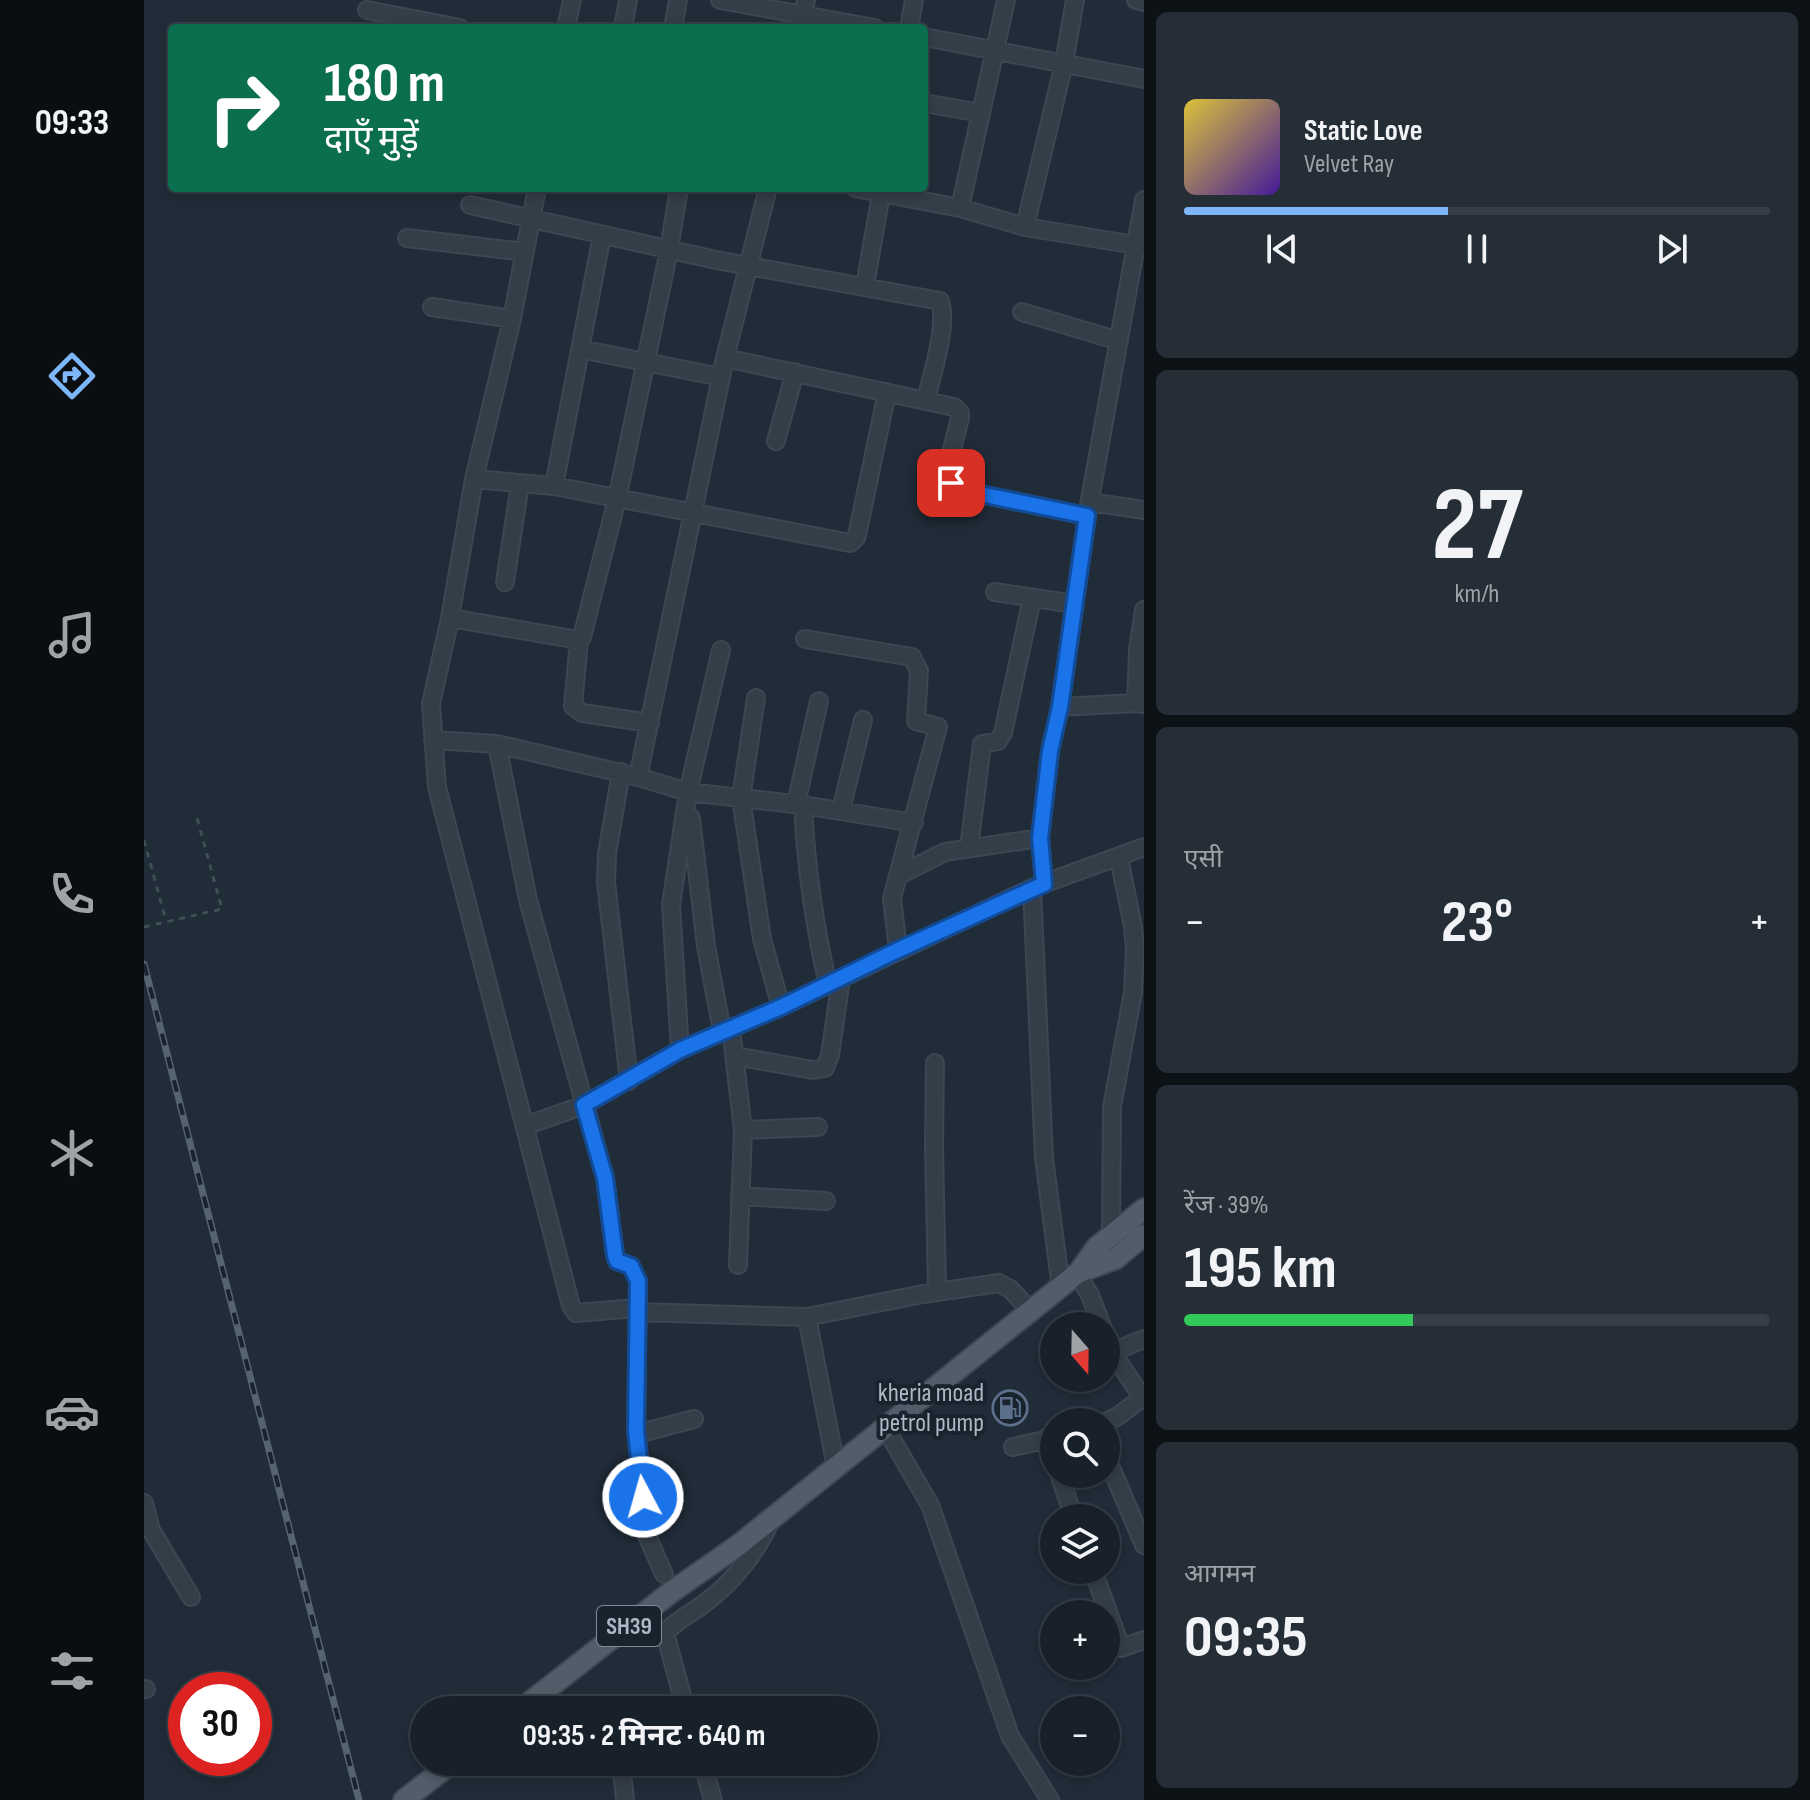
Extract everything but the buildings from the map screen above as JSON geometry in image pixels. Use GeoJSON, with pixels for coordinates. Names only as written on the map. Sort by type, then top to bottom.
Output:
{"type":"FeatureCollection","features":[{"type":"Feature","properties":{"kind":"main road","name":"SH39"},"geometry":{"type":"LineString","coordinates":[[538,1696],[670,1593],[740,1544],[1032,1312],[1072,1278],[1097,1247],[1144,1209]]}},
{"type":"Feature","properties":{"kind":"main road","name":"SH39"},"geometry":{"type":"LineString","coordinates":[[1072,1278],[1115,1259],[1144,1235]]}},
{"type":"Feature","properties":{"kind":"main road"},"geometry":{"type":"LineString","coordinates":[[404,1800],[435,1776]]}},
{"type":"Feature","properties":{"kind":"street"},"geometry":{"type":"LineString","coordinates":[[567,24],[572,0]]}},
{"type":"Feature","properties":{"kind":"street"},"geometry":{"type":"LineString","coordinates":[[624,24],[628,0]]}},
{"type":"Feature","properties":{"kind":"street"},"geometry":{"type":"LineString","coordinates":[[674,24],[678,0]]}},
{"type":"Feature","properties":{"kind":"street"},"geometry":{"type":"LineString","coordinates":[[720,0],[853,24]]}},
{"type":"Feature","properties":{"kind":"street"},"geometry":{"type":"LineString","coordinates":[[910,24],[914,0]]}},
{"type":"Feature","properties":{"kind":"street"},"geometry":{"type":"LineString","coordinates":[[960,208],[1006,0]]}},
{"type":"Feature","properties":{"kind":"street"},"geometry":{"type":"LineString","coordinates":[[1025,227],[1064,63],[1075,0]]}},
{"type":"Feature","properties":{"kind":"street"},"geometry":{"type":"LineString","coordinates":[[1136,0],[1144,2]]}},
{"type":"Feature","properties":{"kind":"street"},"geometry":{"type":"LineString","coordinates":[[367,10],[439,24]]}},
{"type":"Feature","properties":{"kind":"street"},"geometry":{"type":"LineString","coordinates":[[928,38],[1144,79]]}},
{"type":"Feature","properties":{"kind":"street"},"geometry":{"type":"LineString","coordinates":[[928,104],[981,113]]}},
{"type":"Feature","properties":{"kind":"street"},"geometry":{"type":"LineString","coordinates":[[536,192],[512,319],[474,479],[450,618],[431,704],[437,787],[572,1309],[576,1313],[636,1310],[807,1317],[937,1291],[999,1283],[1010,1289],[1032,1312]]}},
{"type":"Feature","properties":{"kind":"street"},"geometry":{"type":"LineString","coordinates":[[650,723],[582,713],[573,706],[579,640],[617,499],[678,192]]}},
{"type":"Feature","properties":{"kind":"street"},"geometry":{"type":"LineString","coordinates":[[638,777],[695,515],[725,358],[767,192]]}},
{"type":"Feature","properties":{"kind":"street"},"geometry":{"type":"LineString","coordinates":[[865,286],[881,192]]}},
{"type":"Feature","properties":{"kind":"street"},"geometry":{"type":"LineString","coordinates":[[890,192],[1025,227],[1139,246]]}},
{"type":"Feature","properties":{"kind":"street"},"geometry":{"type":"LineString","coordinates":[[1097,1312],[1090,1295],[1072,1278],[1044,1158],[1038,886],[1040,838],[1050,751],[1060,707],[1089,509],[1139,246],[1144,200]]}},
{"type":"Feature","properties":{"kind":"street"},"geometry":{"type":"LineString","coordinates":[[470,205],[747,266],[940,301],[940,332],[926,400]]}},
{"type":"Feature","properties":{"kind":"street"},"geometry":{"type":"LineString","coordinates":[[554,486],[602,235]]}},
{"type":"Feature","properties":{"kind":"street"},"geometry":{"type":"LineString","coordinates":[[407,238],[525,252]]}},
{"type":"Feature","properties":{"kind":"street"},"geometry":{"type":"LineString","coordinates":[[432,307],[512,319]]}},
{"type":"Feature","properties":{"kind":"street"},"geometry":{"type":"LineString","coordinates":[[1022,312],[1119,341]]}},
{"type":"Feature","properties":{"kind":"street"},"geometry":{"type":"LineString","coordinates":[[580,349],[721,377]]}},
{"type":"Feature","properties":{"kind":"street"},"geometry":{"type":"LineString","coordinates":[[725,358],[954,407],[960,413],[947,469],[956,489],[1089,509],[1144,510]]}},
{"type":"Feature","properties":{"kind":"street"},"geometry":{"type":"LineString","coordinates":[[776,441],[795,372]]}},
{"type":"Feature","properties":{"kind":"street"},"geometry":{"type":"LineString","coordinates":[[474,479],[554,486],[850,543],[856,538],[859,526],[887,392]]}},
{"type":"Feature","properties":{"kind":"street"},"geometry":{"type":"LineString","coordinates":[[505,582],[520,484]]}},
{"type":"Feature","properties":{"kind":"street"},"geometry":{"type":"LineString","coordinates":[[995,592],[1074,604]]}},
{"type":"Feature","properties":{"kind":"street"},"geometry":{"type":"LineString","coordinates":[[969,848],[982,744],[998,741],[1003,733],[1032,598]]}},
{"type":"Feature","properties":{"kind":"street"},"geometry":{"type":"LineString","coordinates":[[1060,707],[1140,704],[1144,610]]}},
{"type":"Feature","properties":{"kind":"street"},"geometry":{"type":"LineString","coordinates":[[450,618],[579,640]]}},
{"type":"Feature","properties":{"kind":"street"},"geometry":{"type":"LineString","coordinates":[[805,639],[912,657],[919,671],[916,721],[939,729],[892,904],[898,950]]}},
{"type":"Feature","properties":{"kind":"street"},"geometry":{"type":"LineString","coordinates":[[680,1050],[671,905],[688,797],[721,650]]}},
{"type":"Feature","properties":{"kind":"street"},"geometry":{"type":"LineString","coordinates":[[756,698],[741,798],[762,939],[781,1007]]}},
{"type":"Feature","properties":{"kind":"street"},"geometry":{"type":"LineString","coordinates":[[735,1056],[813,1070],[825,1068],[830,1055],[835,982],[812,912],[799,804],[819,701]]}},
{"type":"Feature","properties":{"kind":"street"},"geometry":{"type":"LineString","coordinates":[[841,810],[863,720]]}},
{"type":"Feature","properties":{"kind":"street"},"geometry":{"type":"LineString","coordinates":[[433,740],[497,744],[621,772],[688,797],[799,804],[914,823]]}},
{"type":"Feature","properties":{"kind":"street"},"geometry":{"type":"LineString","coordinates":[[497,744],[528,900],[605,1178],[615,1255],[617,1261],[631,1266],[638,1281],[637,1434],[643,1492],[638,1516],[664,1574]]}},
{"type":"Feature","properties":{"kind":"street"},"geometry":{"type":"LineString","coordinates":[[621,772],[607,854],[606,882],[629,1081]]}},
{"type":"Feature","properties":{"kind":"street"},"geometry":{"type":"LineString","coordinates":[[688,797],[706,946],[735,1056],[743,1130],[738,1265]]}},
{"type":"Feature","properties":{"kind":"street"},"geometry":{"type":"LineString","coordinates":[[899,875],[945,852],[1040,838]]}},
{"type":"Feature","properties":{"kind":"street"},"geometry":{"type":"LineString","coordinates":[[525,1126],[584,1105],[680,1050],[781,1007],[1038,886],[1144,847]]}},
{"type":"Feature","properties":{"kind":"street"},"geometry":{"type":"LineString","coordinates":[[1111,1236],[1112,1107],[1133,992],[1135,949],[1119,858]]}},
{"type":"Feature","properties":{"kind":"street"},"geometry":{"type":"LineString","coordinates":[[935,1063],[937,1291]]}},
{"type":"Feature","properties":{"kind":"street"},"geometry":{"type":"LineString","coordinates":[[743,1130],[818,1127]]}},
{"type":"Feature","properties":{"kind":"street"},"geometry":{"type":"LineString","coordinates":[[740,1196],[826,1201]]}},
{"type":"Feature","properties":{"kind":"street"},"geometry":{"type":"LineString","coordinates":[[807,1317],[836,1467]]}},
{"type":"Feature","properties":{"kind":"street"},"geometry":{"type":"LineString","coordinates":[[1120,1342],[1144,1339]]}},
{"type":"Feature","properties":{"kind":"street"},"geometry":{"type":"LineString","coordinates":[[1120,1362],[1143,1399],[1120,1415]]}},
{"type":"Feature","properties":{"kind":"street"},"geometry":{"type":"LineString","coordinates":[[637,1434],[694,1419]]}},
{"type":"Feature","properties":{"kind":"street"},"geometry":{"type":"LineString","coordinates":[[886,1429],[930,1505],[1010,1736],[1050,1800]]}},
{"type":"Feature","properties":{"kind":"street"},"geometry":{"type":"LineString","coordinates":[[1013,1447],[1040,1440]]}},
{"type":"Feature","properties":{"kind":"street"},"geometry":{"type":"LineString","coordinates":[[1120,1488],[1144,1545]]}},
{"type":"Feature","properties":{"kind":"street"},"geometry":{"type":"LineString","coordinates":[[144,1503],[147,1531],[191,1597]]}},
{"type":"Feature","properties":{"kind":"street"},"geometry":{"type":"LineString","coordinates":[[682,1696],[665,1633],[706,1602],[742,1568],[772,1518]]}},
{"type":"Feature","properties":{"kind":"street"},"geometry":{"type":"LineString","coordinates":[[1098,1584],[1121,1648],[1144,1640]]}},
{"type":"Feature","properties":{"kind":"street"},"geometry":{"type":"LineString","coordinates":[[622,1776],[625,1800]]}},
{"type":"Feature","properties":{"kind":"street"},"geometry":{"type":"LineString","coordinates":[[706,1776],[713,1800]]}},
{"type":"Feature","properties":{"kind":"path"},"geometry":{"type":"LineString","coordinates":[[144,927],[222,909],[197,818]]}},
{"type":"Feature","properties":{"kind":"path"},"geometry":{"type":"LineString","coordinates":[[144,840],[166,922]]}},
{"type":"Feature","properties":{"kind":"railway"},"geometry":{"type":"LineString","coordinates":[[144,964],[359,1800]]}},
{"type":"Feature","properties":{"kind":"place","name":"kheria moad petrol pump"},"geometry":{"type":"Point","coordinates":[1010,1408]}},
{"type":"Feature","properties":{"kind":"route"},"geometry":{"type":"LineString","coordinates":[[643,1497],[636,1431],[638,1281],[631,1266],[617,1261],[615,1255],[605,1178],[584,1105],[680,1050],[781,1007],[1044,884],[1040,838],[1050,751],[1060,707],[1087,516],[956,489],[951,483]]}}]}
